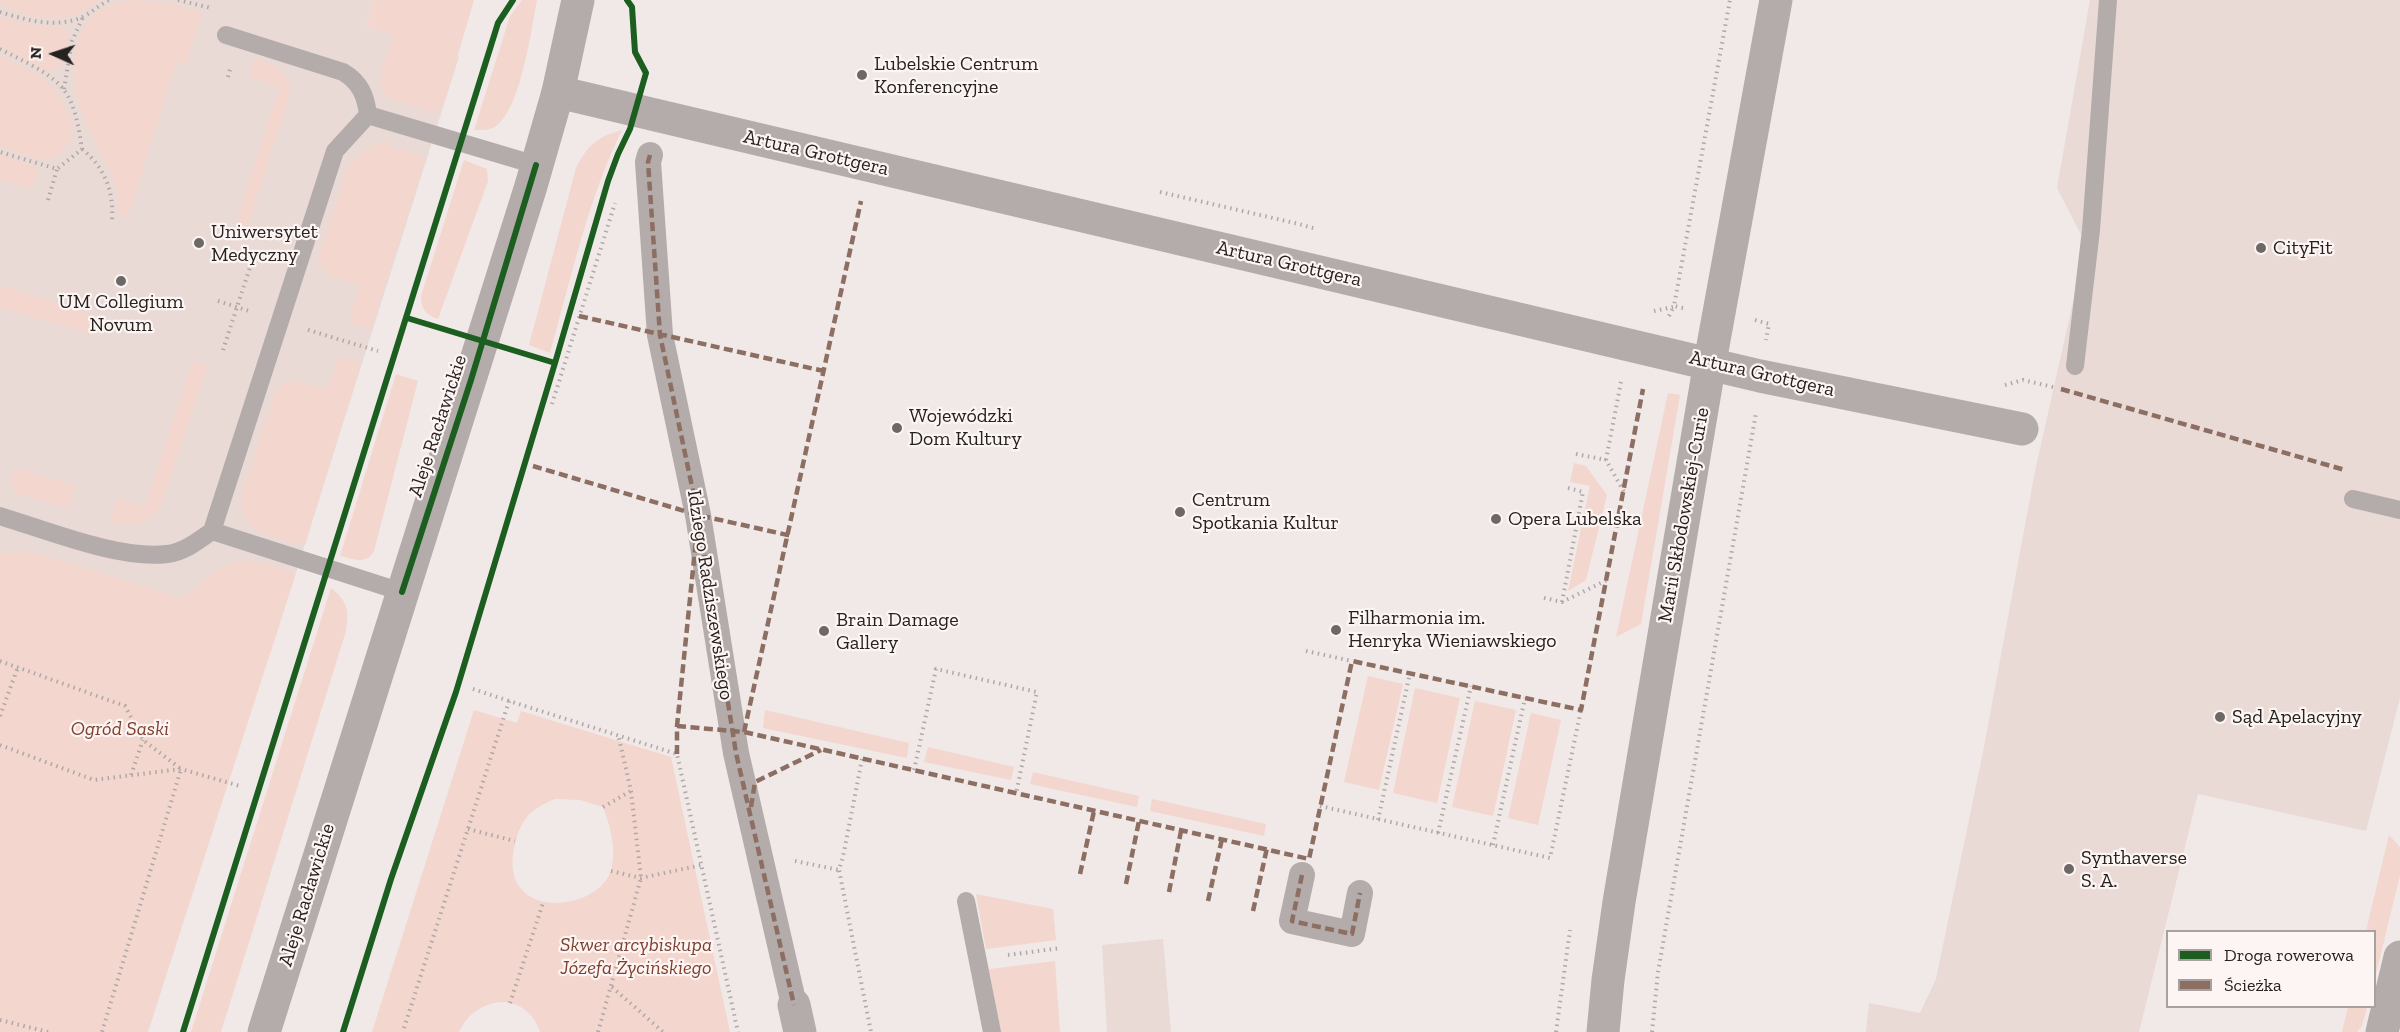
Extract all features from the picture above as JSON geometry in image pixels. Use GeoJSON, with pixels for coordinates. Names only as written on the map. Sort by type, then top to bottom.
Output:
{"type":"FeatureCollection","features":[{"type":"Feature","properties":{"kind":"street","name":"Aleje Racławickie"},"geometry":{"type":"LineString","coordinates":[[264,1032],[471,380],[558,92],[578,0]]}},
{"type":"Feature","properties":{"kind":"street","name":"Marii Skłodowskiej-Curie"},"geometry":{"type":"LineString","coordinates":[[1603,1032],[1619,902],[1710,362],[1776,0]]}},
{"type":"Feature","properties":{"kind":"street","name":"Artura Grottgera"},"geometry":{"type":"LineString","coordinates":[[558,92],[1710,362],[1760,376],[2022,429]]}},
{"type":"Feature","properties":{"kind":"street","name":"Idziego Radziszewskiego"},"geometry":{"type":"LineString","coordinates":[[650,155],[648,162],[660,335],[698,515],[736,753],[797,1018]]}},
{"type":"Feature","properties":{"kind":"street"},"geometry":{"type":"LineString","coordinates":[[1302,875],[1293,921],[1352,934],[1360,893]]}},
{"type":"Feature","properties":{"kind":"street"},"geometry":{"type":"LineString","coordinates":[[2382,1032],[2400,957]]}},
{"type":"Feature","properties":{"kind":"lane"},"geometry":{"type":"LineString","coordinates":[[2075,366],[2091,230],[2108,0]]}},
{"type":"Feature","properties":{"kind":"lane"},"geometry":{"type":"LineString","coordinates":[[0,516],[113,549],[142,554],[168,554],[193,545],[212,531],[335,151],[368,115],[366,99],[355,79],[343,72],[226,35]]}},
{"type":"Feature","properties":{"kind":"lane"},"geometry":{"type":"LineString","coordinates":[[368,115],[536,165]]}},
{"type":"Feature","properties":{"kind":"lane"},"geometry":{"type":"LineString","coordinates":[[2353,499],[2400,510]]}},
{"type":"Feature","properties":{"kind":"lane"},"geometry":{"type":"LineString","coordinates":[[212,531],[402,592]]}},
{"type":"Feature","properties":{"kind":"lane"},"geometry":{"type":"LineString","coordinates":[[966,901],[992,1032]]}},
{"type":"Feature","properties":{"kind":"path"},"geometry":{"type":"LineString","coordinates":[[0,12],[42,22],[64,22],[83,17],[109,0]]}},
{"type":"Feature","properties":{"kind":"path"},"geometry":{"type":"LineString","coordinates":[[64,90],[72,41],[83,17]]}},
{"type":"Feature","properties":{"kind":"path"},"geometry":{"type":"LineString","coordinates":[[0,50],[49,76],[64,90],[77,120],[82,149],[94,159],[106,177],[113,205],[112,221]]}},
{"type":"Feature","properties":{"kind":"path"},"geometry":{"type":"LineString","coordinates":[[228,77],[229,71]]}},
{"type":"Feature","properties":{"kind":"path"},"geometry":{"type":"LineString","coordinates":[[48,200],[57,169],[82,149]]}},
{"type":"Feature","properties":{"kind":"path"},"geometry":{"type":"LineString","coordinates":[[0,152],[57,169]]}},
{"type":"Feature","properties":{"kind":"path"},"geometry":{"type":"LineString","coordinates":[[552,404],[618,195]]}},
{"type":"Feature","properties":{"kind":"path"},"geometry":{"type":"LineString","coordinates":[[223,350],[253,258]]}},
{"type":"Feature","properties":{"kind":"path"},"geometry":{"type":"LineString","coordinates":[[219,301],[242,309]]}},
{"type":"Feature","properties":{"kind":"path"},"geometry":{"type":"LineString","coordinates":[[280,321],[378,351]]}},
{"type":"Feature","properties":{"kind":"path"},"geometry":{"type":"LineString","coordinates":[[1622,376],[1606,460],[1624,492]]}},
{"type":"Feature","properties":{"kind":"path"},"geometry":{"type":"LineString","coordinates":[[1652,1032],[1658,972],[1757,406]]}},
{"type":"Feature","properties":{"kind":"path"},"geometry":{"type":"LineString","coordinates":[[1576,454],[1606,460]]}},
{"type":"Feature","properties":{"kind":"path"},"geometry":{"type":"LineString","coordinates":[[1562,602],[1583,492],[1568,488]]}},
{"type":"Feature","properties":{"kind":"path"},"geometry":{"type":"LineString","coordinates":[[1544,598],[1562,602],[1607,580]]}},
{"type":"Feature","properties":{"kind":"path"},"geometry":{"type":"LineString","coordinates":[[1306,651],[1352,661]]}},
{"type":"Feature","properties":{"kind":"path"},"geometry":{"type":"LineString","coordinates":[[0,661],[125,706],[143,740],[181,769],[240,786]]}},
{"type":"Feature","properties":{"kind":"path"},"geometry":{"type":"LineString","coordinates":[[0,716],[18,667]]}},
{"type":"Feature","properties":{"kind":"path"},"geometry":{"type":"LineString","coordinates":[[914,770],[936,669],[1026,689],[1037,692],[1016,794]]}},
{"type":"Feature","properties":{"kind":"path"},"geometry":{"type":"LineString","coordinates":[[1378,820],[1410,674]]}},
{"type":"Feature","properties":{"kind":"path"},"geometry":{"type":"LineString","coordinates":[[1438,833],[1471,686]]}},
{"type":"Feature","properties":{"kind":"path"},"geometry":{"type":"LineString","coordinates":[[473,689],[677,754],[738,1032]]}},
{"type":"Feature","properties":{"kind":"path"},"geometry":{"type":"LineString","coordinates":[[1493,845],[1525,698]]}},
{"type":"Feature","properties":{"kind":"path"},"geometry":{"type":"LineString","coordinates":[[394,1025],[407,1029],[509,701]]}},
{"type":"Feature","properties":{"kind":"path"},"geometry":{"type":"LineString","coordinates":[[1320,806],[1550,858],[1581,710]]}},
{"type":"Feature","properties":{"kind":"path"},"geometry":{"type":"LineString","coordinates":[[598,1032],[641,878],[631,791],[618,734]]}},
{"type":"Feature","properties":{"kind":"path"},"geometry":{"type":"LineString","coordinates":[[131,775],[143,740]]}},
{"type":"Feature","properties":{"kind":"path"},"geometry":{"type":"LineString","coordinates":[[0,745],[94,780],[181,769]]}},
{"type":"Feature","properties":{"kind":"path"},"geometry":{"type":"LineString","coordinates":[[862,759],[839,870],[871,1032]]}},
{"type":"Feature","properties":{"kind":"path"},"geometry":{"type":"LineString","coordinates":[[102,1032],[181,769]]}},
{"type":"Feature","properties":{"kind":"path"},"geometry":{"type":"LineString","coordinates":[[603,807],[631,791]]}},
{"type":"Feature","properties":{"kind":"path"},"geometry":{"type":"LineString","coordinates":[[468,829],[515,841]]}},
{"type":"Feature","properties":{"kind":"path"},"geometry":{"type":"LineString","coordinates":[[611,871],[641,878],[702,865]]}},
{"type":"Feature","properties":{"kind":"path"},"geometry":{"type":"LineString","coordinates":[[510,1003],[543,903]]}},
{"type":"Feature","properties":{"kind":"path"},"geometry":{"type":"LineString","coordinates":[[1556,1032],[1570,930]]}},
{"type":"Feature","properties":{"kind":"path"},"geometry":{"type":"LineString","coordinates":[[978,958],[1061,948]]}},
{"type":"Feature","properties":{"kind":"path"},"geometry":{"type":"LineString","coordinates":[[612,987],[663,1032]]}},
{"type":"Feature","properties":{"kind":"path"},"geometry":{"type":"LineString","coordinates":[[0,1020],[48,1032]]}},
{"type":"Feature","properties":{"kind":"shaded area","name":"Uniwersytet Medyczny"},"geometry":{"type":"Polygon","coordinates":[[[0,0],[374,0],[366,26],[459,57],[271,651],[0,563],[0,0]]]}},
{"type":"Feature","properties":{"kind":"shaded area"},"geometry":{"type":"Polygon","coordinates":[[[2090,0],[2400,0],[2400,698],[2366,831],[2198,794],[2139,1032],[1866,1032],[1869,1003],[1920,1013],[1936,979],[1984,747],[2035,471],[2086,244],[2057,188],[2090,0]]]}},
{"type":"Feature","properties":{"kind":"shaded area"},"geometry":{"type":"Polygon","coordinates":[[[1163,939],[1171,1032],[1107,1032],[1102,945],[1163,939]]]}},
{"type":"Feature","properties":{"kind":"green space"},"geometry":{"type":"Polygon","coordinates":[[[0,0],[100,0],[78,14],[46,18],[17,12],[0,3],[0,0]]]}},
{"type":"Feature","properties":{"kind":"green space"},"geometry":{"type":"Polygon","coordinates":[[[131,0],[172,4],[202,13],[186,64],[177,62],[127,219],[119,216],[114,181],[83,114],[73,67],[80,35],[89,20],[100,10],[131,0]]]}},
{"type":"Feature","properties":{"kind":"green space"},"geometry":{"type":"Polygon","coordinates":[[[374,0],[474,0],[442,109],[437,108],[435,113],[388,98],[383,92],[382,68],[393,36],[366,26],[374,0]]]}},
{"type":"Feature","properties":{"kind":"green space"},"geometry":{"type":"Polygon","coordinates":[[[522,0],[537,0],[524,68],[512,103],[505,117],[496,126],[474,130],[510,16],[522,0]]]}},
{"type":"Feature","properties":{"kind":"green space"},"geometry":{"type":"Polygon","coordinates":[[[0,17],[38,26],[64,27],[69,35],[64,64],[48,73],[0,47],[0,17]]]}},
{"type":"Feature","properties":{"kind":"green space"},"geometry":{"type":"Polygon","coordinates":[[[0,56],[34,72],[59,96],[70,119],[72,130],[64,150],[56,157],[37,158],[0,146],[0,56]]]}},
{"type":"Feature","properties":{"kind":"green space"},"geometry":{"type":"Polygon","coordinates":[[[256,56],[280,71],[288,81],[290,95],[243,240],[232,236],[279,87],[249,77],[256,56]]]}},
{"type":"Feature","properties":{"kind":"green space"},"geometry":{"type":"Polygon","coordinates":[[[622,130],[599,183],[550,353],[529,345],[576,168],[594,143],[622,130]]]}},
{"type":"Feature","properties":{"kind":"green space"},"geometry":{"type":"Polygon","coordinates":[[[389,140],[389,148],[406,150],[426,158],[371,329],[349,322],[360,286],[330,275],[318,258],[347,168],[365,150],[389,140]]]}},
{"type":"Feature","properties":{"kind":"green space"},"geometry":{"type":"Polygon","coordinates":[[[0,155],[39,167],[32,189],[0,179],[0,155]]]}},
{"type":"Feature","properties":{"kind":"green space"},"geometry":{"type":"Polygon","coordinates":[[[464,160],[487,169],[488,181],[438,319],[425,311],[421,296],[464,160]]]}},
{"type":"Feature","properties":{"kind":"green space"},"geometry":{"type":"Polygon","coordinates":[[[0,285],[96,316],[89,334],[0,307],[0,285]]]}},
{"type":"Feature","properties":{"kind":"green space"},"geometry":{"type":"Polygon","coordinates":[[[339,356],[361,363],[305,545],[261,532],[246,518],[242,508],[242,495],[275,392],[285,382],[291,380],[328,389],[339,356]]]}},
{"type":"Feature","properties":{"kind":"green space"},"geometry":{"type":"Polygon","coordinates":[[[192,361],[208,366],[159,510],[148,520],[136,524],[109,522],[117,499],[145,507],[192,361]]]}},
{"type":"Feature","properties":{"kind":"green space"},"geometry":{"type":"Polygon","coordinates":[[[396,374],[418,381],[374,551],[363,560],[340,556],[396,374]]]}},
{"type":"Feature","properties":{"kind":"green space"},"geometry":{"type":"Polygon","coordinates":[[[1668,393],[1680,395],[1641,624],[1616,637],[1668,393]]]}},
{"type":"Feature","properties":{"kind":"green space"},"geometry":{"type":"Polygon","coordinates":[[[1574,463],[1586,466],[1607,495],[1586,580],[1568,591],[1590,486],[1570,482],[1574,463]]]}},
{"type":"Feature","properties":{"kind":"green space"},"geometry":{"type":"Polygon","coordinates":[[[21,469],[76,486],[69,509],[20,495],[13,490],[11,482],[14,470],[21,469]]]}},
{"type":"Feature","properties":{"kind":"green space","name":"Ogród Saski"},"geometry":{"type":"Polygon","coordinates":[[[29,551],[182,598],[223,567],[241,561],[262,563],[296,573],[148,1032],[0,1032],[0,553],[29,551]]]}},
{"type":"Feature","properties":{"kind":"green space"},"geometry":{"type":"Polygon","coordinates":[[[331,588],[341,597],[346,607],[346,631],[221,1032],[191,1032],[331,588]]]}},
{"type":"Feature","properties":{"kind":"green space"},"geometry":{"type":"Polygon","coordinates":[[[1368,676],[1403,684],[1379,790],[1344,782],[1368,676]]]}},
{"type":"Feature","properties":{"kind":"green space"},"geometry":{"type":"Polygon","coordinates":[[[1415,688],[1460,698],[1437,803],[1393,793],[1415,688]]]}},
{"type":"Feature","properties":{"kind":"green space"},"geometry":{"type":"Polygon","coordinates":[[[1475,701],[1516,710],[1493,816],[1452,807],[1475,701]]]}},
{"type":"Feature","properties":{"kind":"green space","name":"Skwer arcybiskupa Józefa Życińskiego"},"geometry":{"type":"Polygon","coordinates":[[[474,710],[517,723],[521,711],[671,757],[730,1032],[540,1032],[533,1018],[524,1009],[501,1002],[477,1010],[459,1032],[372,1032],[474,710]],[[555,799],[533,811],[520,827],[515,844],[513,870],[520,887],[533,898],[551,903],[570,902],[588,895],[603,884],[611,870],[613,846],[603,807],[580,800],[555,799]]]}},
{"type":"Feature","properties":{"kind":"green space"},"geometry":{"type":"Polygon","coordinates":[[[765,710],[909,743],[907,758],[763,728],[765,710]]]}},
{"type":"Feature","properties":{"kind":"green space"},"geometry":{"type":"Polygon","coordinates":[[[1531,713],[1561,720],[1538,825],[1508,818],[1531,713]]]}},
{"type":"Feature","properties":{"kind":"green space"},"geometry":{"type":"Polygon","coordinates":[[[928,747],[1014,767],[1011,780],[924,762],[928,747]]]}},
{"type":"Feature","properties":{"kind":"green space"},"geometry":{"type":"Polygon","coordinates":[[[1033,772],[1139,796],[1137,807],[1030,784],[1033,772]]]}},
{"type":"Feature","properties":{"kind":"green space"},"geometry":{"type":"Polygon","coordinates":[[[1152,799],[1266,824],[1264,836],[1150,811],[1152,799]]]}},
{"type":"Feature","properties":{"kind":"green space"},"geometry":{"type":"Polygon","coordinates":[[[2389,835],[2400,847],[2400,875],[2376,974],[2376,930],[2366,930],[2389,835]]]}},
{"type":"Feature","properties":{"kind":"green space"},"geometry":{"type":"Polygon","coordinates":[[[976,894],[1053,909],[1056,940],[986,949],[976,894]]]}},
{"type":"Feature","properties":{"kind":"green space"},"geometry":{"type":"Polygon","coordinates":[[[1055,961],[1060,1032],[1001,1032],[989,969],[1055,961]]]}},
{"type":"Feature","properties":{"kind":"green space"},"geometry":{"type":"Polygon","coordinates":[[[2348,1008],[2367,1008],[2362,1026],[2357,1032],[2342,1032],[2348,1008]]]}},
{"type":"Feature","properties":{"kind":"marked path"},"geometry":{"type":"LineString","coordinates":[[650,155],[648,162],[660,335],[698,515],[736,753],[794,1005]]}},
{"type":"Feature","properties":{"kind":"marked path"},"geometry":{"type":"LineString","coordinates":[[744,732],[861,201]]}},
{"type":"Feature","properties":{"kind":"marked path"},"geometry":{"type":"LineString","coordinates":[[579,316],[828,372]]}},
{"type":"Feature","properties":{"kind":"marked path"},"geometry":{"type":"LineString","coordinates":[[677,726],[744,732],[1309,859],[1352,661],[1581,710],[1643,389]]}},
{"type":"Feature","properties":{"kind":"marked path"},"geometry":{"type":"LineString","coordinates":[[2061,389],[2345,470]]}},
{"type":"Feature","properties":{"kind":"marked path"},"geometry":{"type":"LineString","coordinates":[[533,466],[698,515],[792,536]]}},
{"type":"Feature","properties":{"kind":"marked path"},"geometry":{"type":"LineString","coordinates":[[677,754],[677,726],[697,530]]}},
{"type":"Feature","properties":{"kind":"marked path"},"geometry":{"type":"LineString","coordinates":[[751,807],[755,782],[821,750]]}},
{"type":"Feature","properties":{"kind":"marked path"},"geometry":{"type":"LineString","coordinates":[[1080,874],[1094,811]]}},
{"type":"Feature","properties":{"kind":"marked path"},"geometry":{"type":"LineString","coordinates":[[1126,884],[1139,821]]}},
{"type":"Feature","properties":{"kind":"marked path"},"geometry":{"type":"LineString","coordinates":[[1169,892],[1181,831]]}},
{"type":"Feature","properties":{"kind":"marked path"},"geometry":{"type":"LineString","coordinates":[[1208,901],[1222,839]]}},
{"type":"Feature","properties":{"kind":"marked path"},"geometry":{"type":"LineString","coordinates":[[1253,911],[1267,848]]}},
{"type":"Feature","properties":{"kind":"marked path"},"geometry":{"type":"LineString","coordinates":[[1302,875],[1292,921],[1352,934],[1360,893]]}},
{"type":"Feature","properties":{"kind":"cycle path"},"geometry":{"type":"LineString","coordinates":[[183,1032],[498,23],[513,0]]}},
{"type":"Feature","properties":{"kind":"cycle path"},"geometry":{"type":"LineString","coordinates":[[407,318],[555,363],[608,181],[630,129],[646,73],[635,52],[632,7],[627,0]]}},
{"type":"Feature","properties":{"kind":"cycle path"},"geometry":{"type":"LineString","coordinates":[[402,592],[471,380],[536,165]]}},
{"type":"Feature","properties":{"kind":"cycle path"},"geometry":{"type":"LineString","coordinates":[[343,1032],[391,879],[456,692],[555,363]]}},
{"type":"Feature","properties":{"kind":"place","name":"Lubelskie Centrum Konferencyjne"},"geometry":{"type":"Point","coordinates":[862,75]}},
{"type":"Feature","properties":{"kind":"place","name":"Uniwersytet Medyczny"},"geometry":{"type":"Point","coordinates":[199,243]}},
{"type":"Feature","properties":{"kind":"place","name":"CityFit"},"geometry":{"type":"Point","coordinates":[2261,248]}},
{"type":"Feature","properties":{"kind":"place","name":"UM Collegium Novum"},"geometry":{"type":"Point","coordinates":[121,281]}},
{"type":"Feature","properties":{"kind":"place","name":"Wojewódzki Dom Kultury"},"geometry":{"type":"Point","coordinates":[897,428]}},
{"type":"Feature","properties":{"kind":"place","name":"Centrum Spotkania Kultur"},"geometry":{"type":"Point","coordinates":[1180,512]}},
{"type":"Feature","properties":{"kind":"place","name":"Opera Lubelska"},"geometry":{"type":"Point","coordinates":[1496,519]}},
{"type":"Feature","properties":{"kind":"place","name":"Filharmonia im. Henryka Wieniawskiego"},"geometry":{"type":"Point","coordinates":[1336,630]}},
{"type":"Feature","properties":{"kind":"place","name":"Brain Damage Gallery"},"geometry":{"type":"Point","coordinates":[824,631]}},
{"type":"Feature","properties":{"kind":"place","name":"Sąd Apelacyjny"},"geometry":{"type":"Point","coordinates":[2220,717]}},
{"type":"Feature","properties":{"kind":"place","name":"Synthaverse S. A."},"geometry":{"type":"Point","coordinates":[2069,869]}}]}
